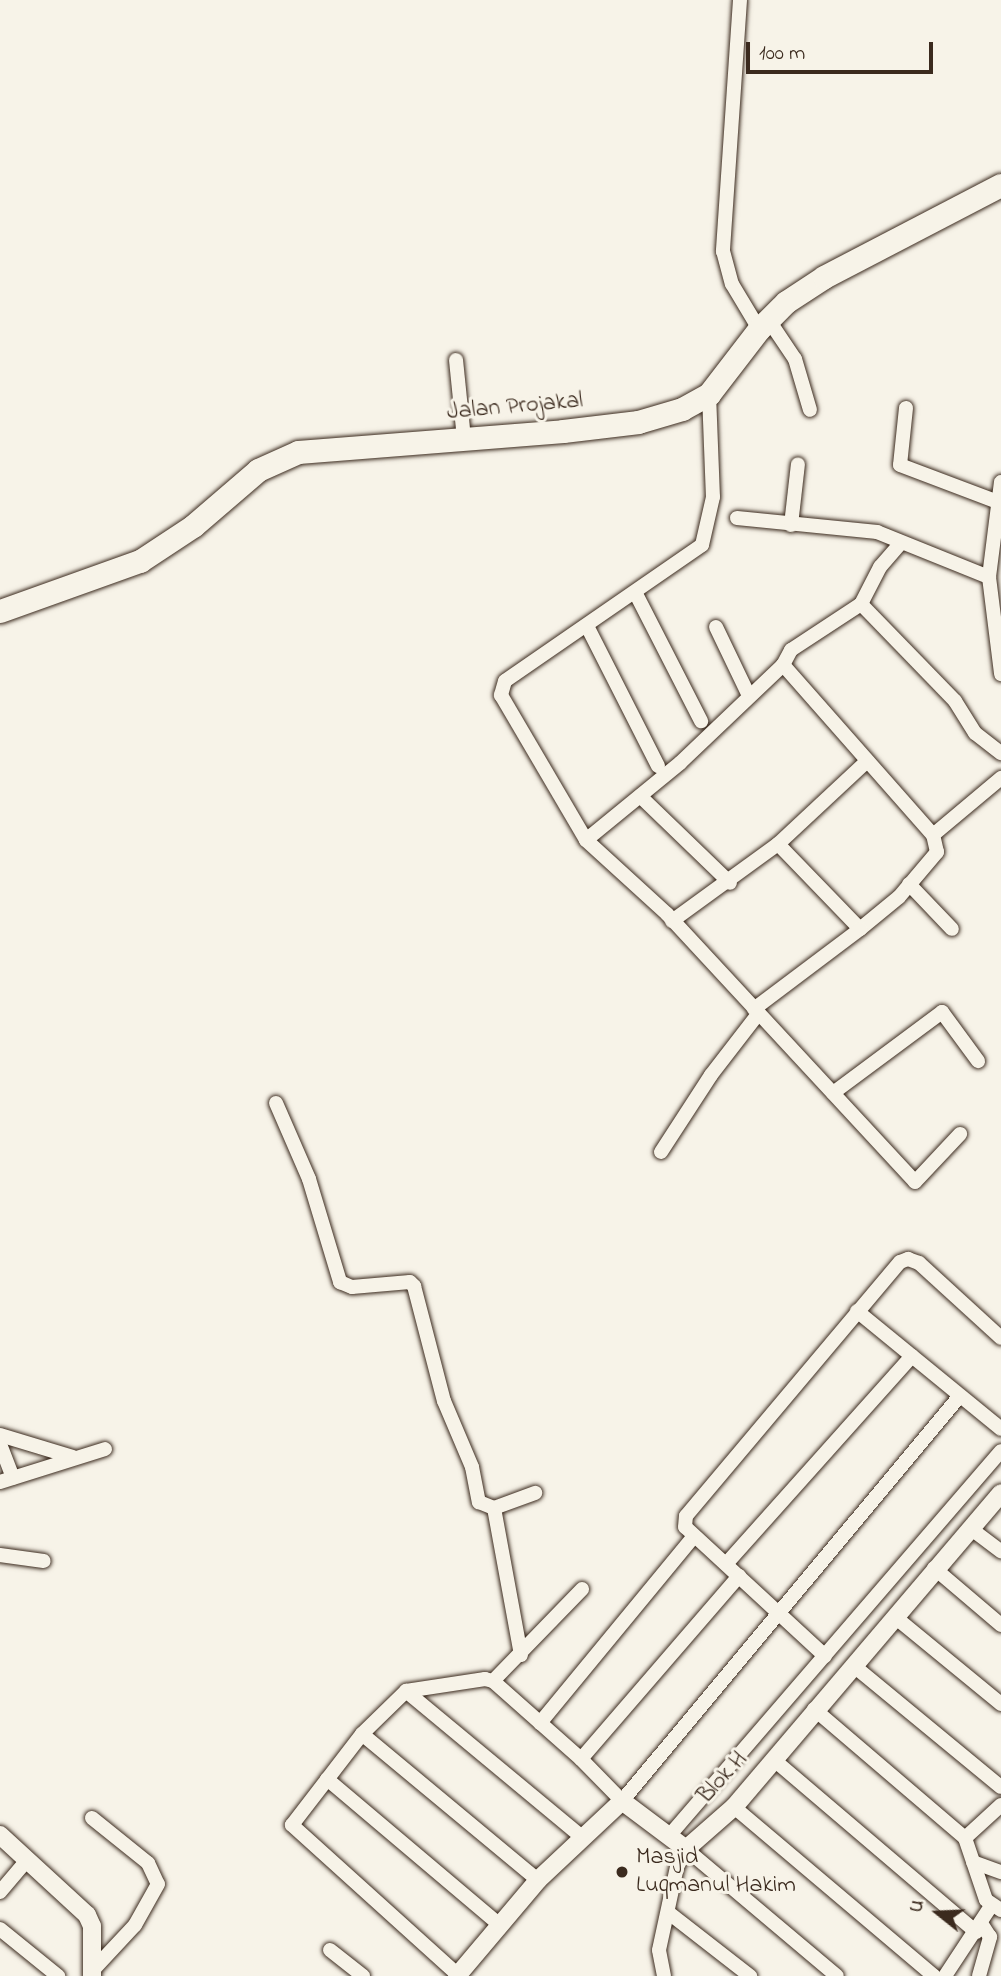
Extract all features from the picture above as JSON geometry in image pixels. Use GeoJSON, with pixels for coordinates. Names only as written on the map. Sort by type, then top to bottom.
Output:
{"type":"FeatureCollection","features":[{"type":"Feature","properties":{"kind":"main road","name":"Jalan Projakal"},"geometry":{"type":"LineString","coordinates":[[0,611],[140,561],[193,526],[258,470],[298,452],[638,422],[682,409],[709,394],[763,324],[824,277],[1001,185]]}},
{"type":"Feature","properties":{"kind":"street"},"geometry":{"type":"LineString","coordinates":[[740,0],[723,251],[732,284],[795,359],[810,410]]}},
{"type":"Feature","properties":{"kind":"street"},"geometry":{"type":"LineString","coordinates":[[456,360],[464,439]]}},
{"type":"Feature","properties":{"kind":"street"},"geometry":{"type":"LineString","coordinates":[[709,394],[713,497],[702,545],[501,687],[516,725],[586,839],[673,921],[915,1182],[960,1134]]}},
{"type":"Feature","properties":{"kind":"street"},"geometry":{"type":"LineString","coordinates":[[906,408],[900,466],[998,502]]}},
{"type":"Feature","properties":{"kind":"street"},"geometry":{"type":"LineString","coordinates":[[791,524],[798,464]]}},
{"type":"Feature","properties":{"kind":"street"},"geometry":{"type":"LineString","coordinates":[[1001,482],[989,577],[1001,674]]}},
{"type":"Feature","properties":{"kind":"street"},"geometry":{"type":"LineString","coordinates":[[737,518],[866,530],[989,577]]}},
{"type":"Feature","properties":{"kind":"street"},"geometry":{"type":"LineString","coordinates":[[586,839],[640,796],[783,665],[792,650],[861,604],[880,567],[900,544]]}},
{"type":"Feature","properties":{"kind":"street"},"geometry":{"type":"LineString","coordinates":[[636,594],[701,721]]}},
{"type":"Feature","properties":{"kind":"street"},"geometry":{"type":"LineString","coordinates":[[861,604],[964,711],[975,733],[1001,753]]}},
{"type":"Feature","properties":{"kind":"street"},"geometry":{"type":"LineString","coordinates":[[587,626],[658,765]]}},
{"type":"Feature","properties":{"kind":"street"},"geometry":{"type":"LineString","coordinates":[[716,627],[749,696]]}},
{"type":"Feature","properties":{"kind":"street"},"geometry":{"type":"LineString","coordinates":[[662,1152],[757,1011],[860,929],[909,884],[937,852],[933,835],[783,665]]}},
{"type":"Feature","properties":{"kind":"street"},"geometry":{"type":"LineString","coordinates":[[673,921],[730,883],[778,844],[867,761]]}},
{"type":"Feature","properties":{"kind":"street"},"geometry":{"type":"LineString","coordinates":[[933,835],[1001,778]]}},
{"type":"Feature","properties":{"kind":"street"},"geometry":{"type":"LineString","coordinates":[[640,796],[730,883]]}},
{"type":"Feature","properties":{"kind":"street"},"geometry":{"type":"LineString","coordinates":[[778,844],[860,929]]}},
{"type":"Feature","properties":{"kind":"street"},"geometry":{"type":"LineString","coordinates":[[909,884],[952,929]]}},
{"type":"Feature","properties":{"kind":"street"},"geometry":{"type":"LineString","coordinates":[[833,1093],[942,1012],[978,1061]]}},
{"type":"Feature","properties":{"kind":"street"},"geometry":{"type":"LineString","coordinates":[[276,1103],[309,1179],[340,1282],[352,1287],[410,1282],[414,1286],[444,1401],[471,1467],[479,1502],[494,1508],[535,1493]]}},
{"type":"Feature","properties":{"kind":"street"},"geometry":{"type":"LineString","coordinates":[[825,1657],[685,1527],[686,1516],[900,1262],[908,1259],[940,1280],[1001,1338]]}},
{"type":"Feature","properties":{"kind":"street"},"geometry":{"type":"LineString","coordinates":[[857,1311],[1001,1429]]}},
{"type":"Feature","properties":{"kind":"street"},"geometry":{"type":"LineString","coordinates":[[726,1564],[912,1356]]}},
{"type":"Feature","properties":{"kind":"street"},"geometry":{"type":"LineString","coordinates":[[837,1976],[686,1849],[622,1801],[581,1759],[493,1681],[472,1679],[406,1691],[362,1734],[293,1819],[295,1831],[457,1975],[538,1880],[622,1801],[960,1397]]}},
{"type":"Feature","properties":{"kind":"street"},"geometry":{"type":"LineString","coordinates":[[0,1435],[73,1457]]}},
{"type":"Feature","properties":{"kind":"street"},"geometry":{"type":"LineString","coordinates":[[0,1444],[6,1480],[105,1449]]}},
{"type":"Feature","properties":{"kind":"street"},"geometry":{"type":"LineString","coordinates":[[669,1836],[1001,1451]]}},
{"type":"Feature","properties":{"kind":"street","name":"Blok H"},"geometry":{"type":"LineString","coordinates":[[686,1849],[734,1807],[814,1709],[1001,1493]]}},
{"type":"Feature","properties":{"kind":"street"},"geometry":{"type":"LineString","coordinates":[[494,1508],[521,1655]]}},
{"type":"Feature","properties":{"kind":"street"},"geometry":{"type":"LineString","coordinates":[[970,1528],[1001,1551]]}},
{"type":"Feature","properties":{"kind":"street"},"geometry":{"type":"LineString","coordinates":[[540,1723],[694,1536]]}},
{"type":"Feature","properties":{"kind":"street"},"geometry":{"type":"LineString","coordinates":[[0,1555],[44,1560]]}},
{"type":"Feature","properties":{"kind":"street"},"geometry":{"type":"LineString","coordinates":[[934,1568],[1001,1625]]}},
{"type":"Feature","properties":{"kind":"street"},"geometry":{"type":"LineString","coordinates":[[581,1759],[738,1576]]}},
{"type":"Feature","properties":{"kind":"street"},"geometry":{"type":"LineString","coordinates":[[493,1681],[582,1589]]}},
{"type":"Feature","properties":{"kind":"street"},"geometry":{"type":"LineString","coordinates":[[895,1617],[1001,1704]]}},
{"type":"Feature","properties":{"kind":"street"},"geometry":{"type":"LineString","coordinates":[[854,1666],[1001,1787]]}},
{"type":"Feature","properties":{"kind":"street"},"geometry":{"type":"LineString","coordinates":[[406,1691],[582,1837]]}},
{"type":"Feature","properties":{"kind":"street"},"geometry":{"type":"LineString","coordinates":[[814,1709],[965,1838],[973,1862],[996,1908],[945,1976]]}},
{"type":"Feature","properties":{"kind":"street"},"geometry":{"type":"LineString","coordinates":[[362,1734],[538,1880]]}},
{"type":"Feature","properties":{"kind":"street"},"geometry":{"type":"LineString","coordinates":[[773,1759],[990,1937],[979,1976]]}},
{"type":"Feature","properties":{"kind":"street"},"geometry":{"type":"LineString","coordinates":[[327,1779],[500,1925]]}},
{"type":"Feature","properties":{"kind":"street"},"geometry":{"type":"LineString","coordinates":[[965,1838],[1001,1805]]}},
{"type":"Feature","properties":{"kind":"street"},"geometry":{"type":"LineString","coordinates":[[734,1807],[934,1976]]}},
{"type":"Feature","properties":{"kind":"street"},"geometry":{"type":"LineString","coordinates":[[92,1818],[148,1863],[158,1884],[135,1925],[93,1973]]}},
{"type":"Feature","properties":{"kind":"street"},"geometry":{"type":"LineString","coordinates":[[0,1836],[87,1915],[92,1926],[93,1973]]}},
{"type":"Feature","properties":{"kind":"street"},"geometry":{"type":"LineString","coordinates":[[664,1976],[659,1950],[677,1867],[686,1849]]}},
{"type":"Feature","properties":{"kind":"street"},"geometry":{"type":"LineString","coordinates":[[0,1892],[27,1860]]}},
{"type":"Feature","properties":{"kind":"street"},"geometry":{"type":"LineString","coordinates":[[973,1862],[1001,1872]]}},
{"type":"Feature","properties":{"kind":"street"},"geometry":{"type":"LineString","coordinates":[[669,1913],[750,1976]]}},
{"type":"Feature","properties":{"kind":"street"},"geometry":{"type":"LineString","coordinates":[[0,1928],[58,1976]]}},
{"type":"Feature","properties":{"kind":"street"},"geometry":{"type":"LineString","coordinates":[[330,1950],[363,1976]]}},
{"type":"Feature","properties":{"kind":"place","name":"Masjid Luqmanul Hakim"},"geometry":{"type":"Point","coordinates":[622,1872]}}]}
